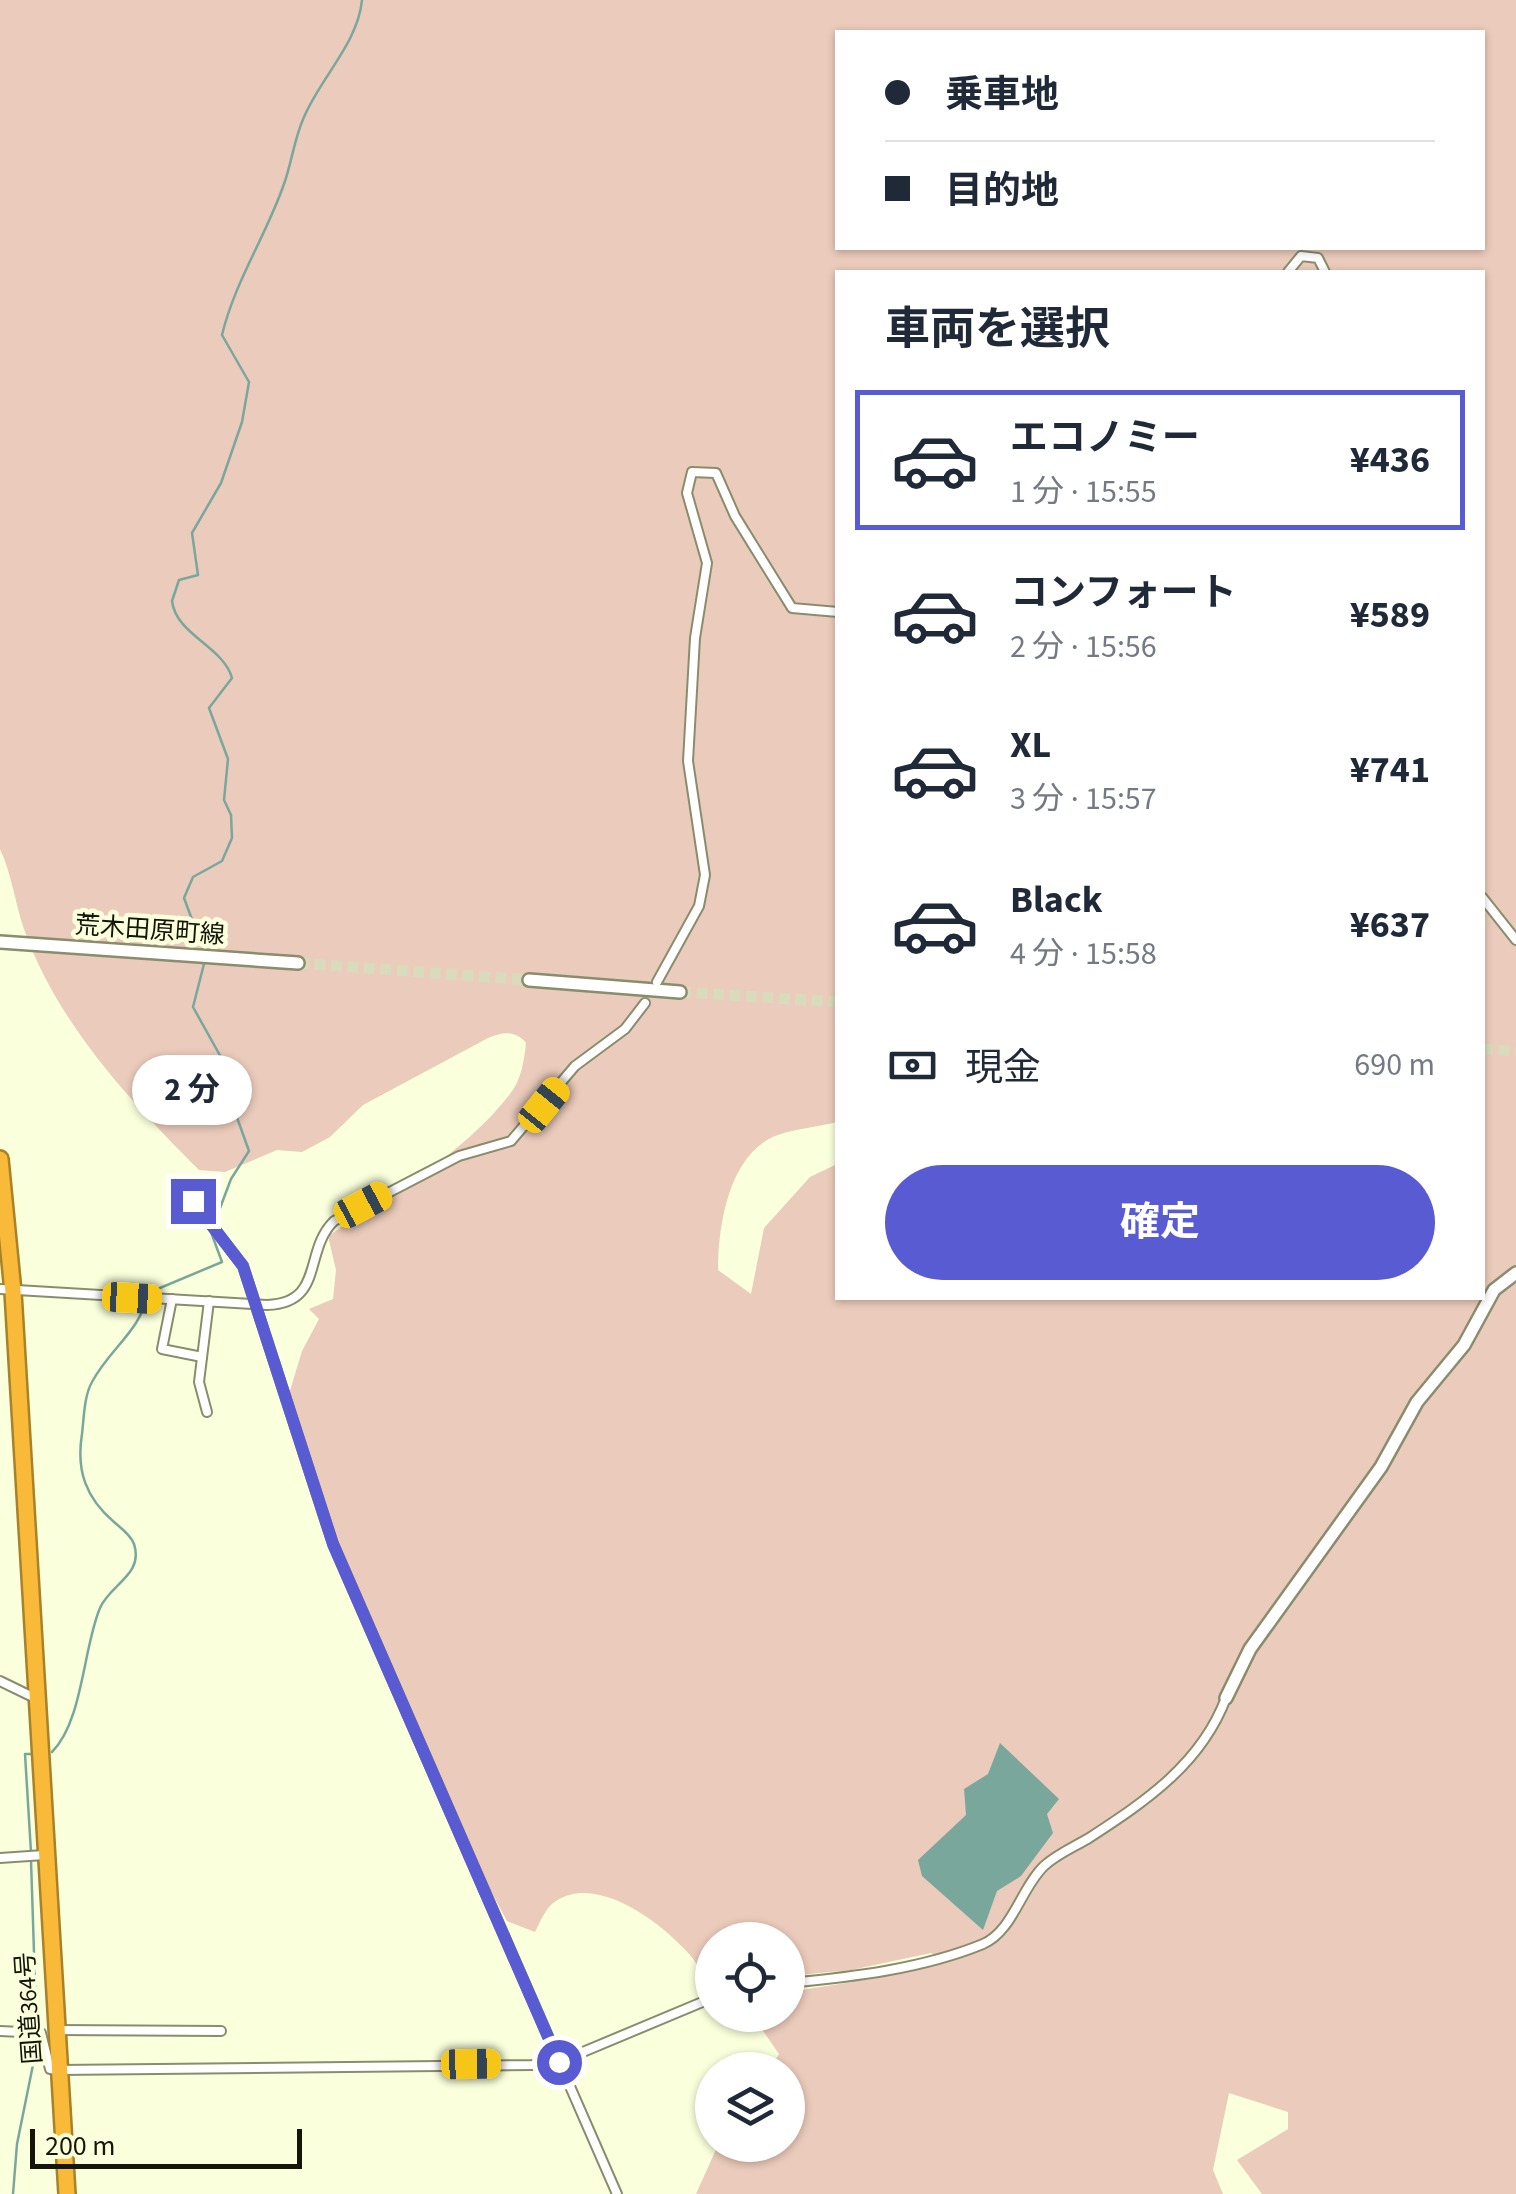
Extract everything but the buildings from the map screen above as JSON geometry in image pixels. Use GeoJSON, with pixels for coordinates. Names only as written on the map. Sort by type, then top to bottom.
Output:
{"type":"FeatureCollection","features":[{"type":"Feature","properties":{"kind":"highway","name":"国道364号"},"geometry":{"type":"LineString","coordinates":[[0,1159],[68,2194]]}},
{"type":"Feature","properties":{"kind":"street"},"geometry":{"type":"LineString","coordinates":[[1290,270],[1302,256],[1310,255],[1318,258],[1324,270]]}},
{"type":"Feature","properties":{"kind":"street"},"geometry":{"type":"LineString","coordinates":[[657,982],[699,906],[706,875],[688,761],[696,638],[707,563],[687,493],[692,472],[706,469],[716,473],[734,516],[792,608],[835,612]]}},
{"type":"Feature","properties":{"kind":"street"},"geometry":{"type":"LineString","coordinates":[[1485,901],[1516,940]]}},
{"type":"Feature","properties":{"kind":"street","name":"荒木田原町線"},"geometry":{"type":"LineString","coordinates":[[0,942],[298,963]]}},
{"type":"Feature","properties":{"kind":"street"},"geometry":{"type":"LineString","coordinates":[[529,980],[680,992]]}},
{"type":"Feature","properties":{"kind":"street"},"geometry":{"type":"LineString","coordinates":[[6,1290],[258,1304],[279,1304],[299,1296],[334,1221],[459,1156],[512,1141],[575,1066],[625,1029],[645,1002]]}},
{"type":"Feature","properties":{"kind":"street"},"geometry":{"type":"LineString","coordinates":[[193,1201],[234,1252],[258,1304],[333,1544],[617,2194]]}},
{"type":"Feature","properties":{"kind":"street"},"geometry":{"type":"LineString","coordinates":[[805,1982],[899,1967],[996,1936],[1040,1869],[1155,1796],[1208,1735],[1250,1649],[1381,1467],[1417,1402],[1464,1346],[1494,1290],[1516,1273]]}},
{"type":"Feature","properties":{"kind":"street"},"geometry":{"type":"LineString","coordinates":[[172,1300],[162,1350],[202,1357]]}},
{"type":"Feature","properties":{"kind":"street"},"geometry":{"type":"LineString","coordinates":[[207,1412],[199,1386],[209,1301]]}},
{"type":"Feature","properties":{"kind":"street"},"geometry":{"type":"LineString","coordinates":[[0,1681],[35,1698]]}},
{"type":"Feature","properties":{"kind":"street"},"geometry":{"type":"LineString","coordinates":[[0,1858],[44,1855]]}},
{"type":"Feature","properties":{"kind":"street"},"geometry":{"type":"LineString","coordinates":[[0,2031],[41,2033],[50,2069],[59,2070],[559,2062],[695,2005]]}},
{"type":"Feature","properties":{"kind":"street"},"geometry":{"type":"LineString","coordinates":[[56,2030],[221,2031]]}},
{"type":"Feature","properties":{"kind":"shaded area"},"geometry":{"type":"Polygon","coordinates":[[[0,0],[1516,0],[1516,2194],[1262,2194],[1237,2160],[1288,2129],[1288,2112],[1229,2093],[1213,2170],[1223,2194],[696,2194],[710,2162],[805,2162],[805,2052],[778,2052],[764,2032],[805,2032],[805,1989],[872,1979],[946,1961],[931,1953],[851,1970],[805,1974],[805,1922],[695,1922],[695,1962],[647,1917],[629,1906],[591,1893],[573,1894],[552,1903],[535,1932],[507,1921],[465,1843],[335,1536],[289,1394],[302,1351],[319,1319],[309,1309],[333,1299],[336,1270],[328,1236],[425,1172],[492,1116],[517,1082],[526,1043],[508,1033],[488,1038],[363,1105],[330,1137],[302,1152],[277,1150],[225,1172],[199,1170],[98,1059],[56,997],[24,929],[0,849],[0,0]]]}},
{"type":"Feature","properties":{"kind":"water"},"geometry":{"type":"Polygon","coordinates":[[[1000,1743],[1059,1799],[1047,1814],[1053,1833],[1021,1876],[997,1891],[983,1930],[922,1876],[918,1860],[966,1815],[964,1789],[988,1774],[1000,1743]]]}},
{"type":"Feature","properties":{"kind":"waterway"},"geometry":{"type":"LineString","coordinates":[[204,952],[184,898],[193,877],[222,861],[232,838],[231,815],[224,800],[228,759],[209,708],[232,678],[219,657],[182,623],[172,601],[179,580],[198,575],[192,533],[221,483],[242,422],[249,382],[222,335],[228,315],[277,203],[304,117],[354,31],[362,0]]}},
{"type":"Feature","properties":{"kind":"waterway"},"geometry":{"type":"LineString","coordinates":[[52,1752],[70,1722],[100,1608],[130,1572],[136,1555],[131,1538],[104,1513],[85,1483],[81,1447],[89,1388],[139,1318],[148,1293],[222,1262],[211,1232],[231,1179],[249,1151],[235,1112],[232,1077],[193,1007],[205,960]]}},
{"type":"Feature","properties":{"kind":"waterway"},"geometry":{"type":"LineString","coordinates":[[31,1754],[25,1754],[31,1852]]}},
{"type":"Feature","properties":{"kind":"waterway"},"geometry":{"type":"LineString","coordinates":[[13,2194],[17,2144],[37,2045],[31,1860]]}},
{"type":"Feature","properties":{"kind":"tunnel"},"geometry":{"type":"LineString","coordinates":[[298,963],[529,980]]}},
{"type":"Feature","properties":{"kind":"tunnel"},"geometry":{"type":"LineString","coordinates":[[680,992],[835,1002]]}},
{"type":"Feature","properties":{"kind":"tunnel"},"geometry":{"type":"LineString","coordinates":[[1485,1049],[1516,1051]]}},
{"type":"Feature","properties":{"kind":"route"},"geometry":{"type":"LineString","coordinates":[[193,1201],[243,1266],[333,1544],[471,1864],[496,1910],[505,1940],[559,2062]]}}]}
